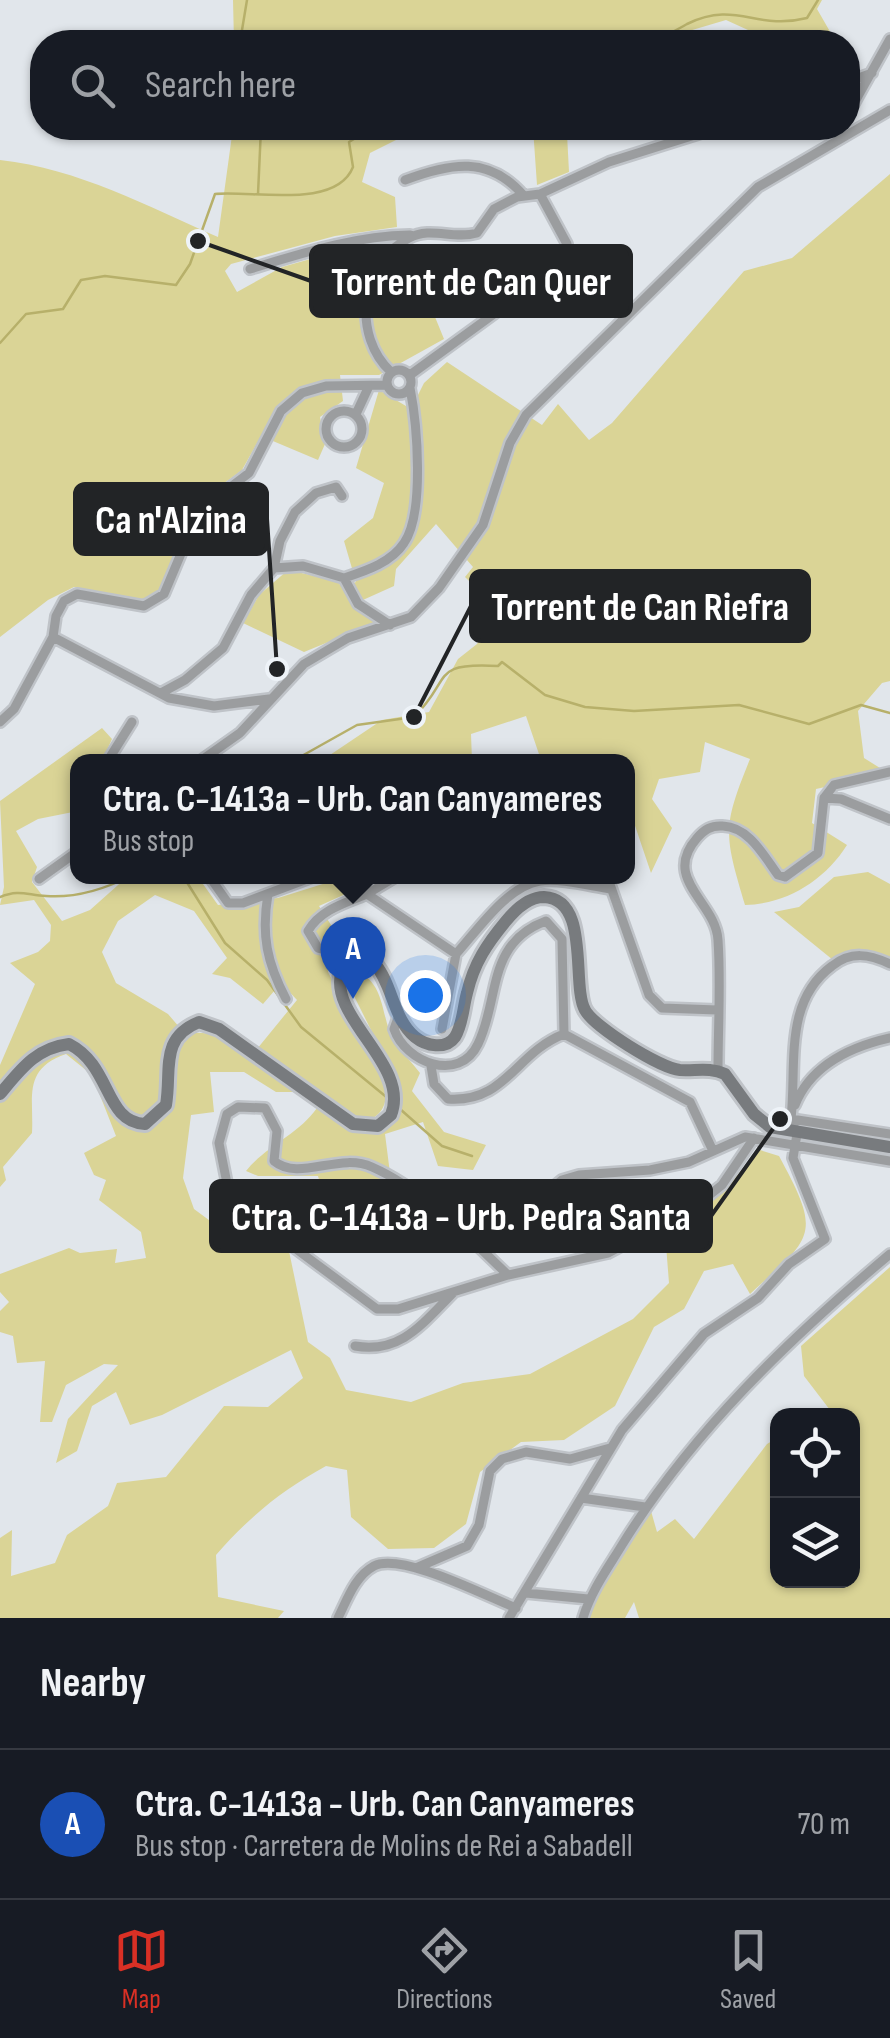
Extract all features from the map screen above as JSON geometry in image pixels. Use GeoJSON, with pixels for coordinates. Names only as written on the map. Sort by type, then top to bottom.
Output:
{"type":"FeatureCollection","features":[{"type":"Feature","properties":{"kind":"main road"},"geometry":{"type":"LineString","coordinates":[[0,1094],[32,1057],[47,1047],[69,1044],[98,1066],[120,1116],[131,1124],[146,1124],[166,1104],[168,1051],[174,1038],[199,1022],[220,1029],[353,1124],[378,1126],[391,1115],[394,1088],[342,993],[344,968],[360,958],[381,972],[399,1015],[423,1042],[437,1046],[453,1040],[480,954],[511,914],[527,902],[545,897],[559,904],[571,919],[579,942],[579,992],[585,1010],[598,1025],[666,1066],[718,1070],[730,1077],[754,1114],[777,1133],[795,1140],[890,1147]]}},
{"type":"Feature","properties":{"kind":"street"},"geometry":{"type":"LineString","coordinates":[[860,94],[890,39]]}},
{"type":"Feature","properties":{"kind":"street"},"geometry":{"type":"LineString","coordinates":[[860,78],[872,73]]}},
{"type":"Feature","properties":{"kind":"street"},"geometry":{"type":"LineString","coordinates":[[860,126],[890,110]]}},
{"type":"Feature","properties":{"kind":"street"},"geometry":{"type":"LineString","coordinates":[[391,372],[378,360],[367,332],[367,293],[380,261],[430,231],[450,238],[477,233],[494,209],[524,196],[540,194],[609,162],[678,140]]}},
{"type":"Feature","properties":{"kind":"street"},"geometry":{"type":"LineString","coordinates":[[210,754],[240,733],[304,664],[348,638],[412,617],[439,588],[482,525],[510,443],[526,415],[758,186],[835,140]]}},
{"type":"Feature","properties":{"kind":"street"},"geometry":{"type":"LineString","coordinates":[[405,180],[452,164],[472,164],[512,182],[524,196]]}},
{"type":"Feature","properties":{"kind":"street"},"geometry":{"type":"LineString","coordinates":[[410,375],[568,260],[568,244],[540,194]]}},
{"type":"Feature","properties":{"kind":"street"},"geometry":{"type":"LineString","coordinates":[[250,269],[380,236],[418,235]]}},
{"type":"Feature","properties":{"kind":"street"},"geometry":{"type":"LineString","coordinates":[[391,372],[403,370],[410,375]]}},
{"type":"Feature","properties":{"kind":"street"},"geometry":{"type":"LineString","coordinates":[[387,384],[391,372]]}},
{"type":"Feature","properties":{"kind":"street"},"geometry":{"type":"LineString","coordinates":[[274,568],[304,566],[344,578],[374,568],[404,543],[413,518],[416,418],[410,375]]}},
{"type":"Feature","properties":{"kind":"street"},"geometry":{"type":"LineString","coordinates":[[0,722],[14,709],[53,637],[56,616],[64,601],[77,594],[132,606],[154,602],[164,594],[199,511],[249,473],[282,411],[302,393],[387,384],[399,394],[410,388]]}},
{"type":"Feature","properties":{"kind":"street"},"geometry":{"type":"LineString","coordinates":[[356,414],[368,386]]}},
{"type":"Feature","properties":{"kind":"street"},"geometry":{"type":"LineString","coordinates":[[342,410],[356,414],[363,427],[360,440],[351,446],[335,445],[327,435],[330,417],[342,410]]}},
{"type":"Feature","properties":{"kind":"street"},"geometry":{"type":"LineString","coordinates":[[162,694],[223,648],[251,595],[274,568],[280,541],[305,500],[328,486],[336,487],[342,496]]}},
{"type":"Feature","properties":{"kind":"street"},"geometry":{"type":"LineString","coordinates":[[344,578],[358,604],[390,625]]}},
{"type":"Feature","properties":{"kind":"street"},"geometry":{"type":"LineString","coordinates":[[53,637],[162,694],[214,706],[272,698]]}},
{"type":"Feature","properties":{"kind":"street"},"geometry":{"type":"LineString","coordinates":[[112,754],[132,722]]}},
{"type":"Feature","properties":{"kind":"street"},"geometry":{"type":"LineString","coordinates":[[718,1070],[718,936],[690,891],[683,868],[689,847],[706,828],[723,826],[742,832],[778,875],[785,877],[818,853],[824,798],[834,786],[890,772]]}},
{"type":"Feature","properties":{"kind":"street"},"geometry":{"type":"LineString","coordinates":[[824,798],[841,799],[890,819]]}},
{"type":"Feature","properties":{"kind":"street"},"geometry":{"type":"LineString","coordinates":[[39,879],[70,857]]}},
{"type":"Feature","properties":{"kind":"street"},"geometry":{"type":"LineString","coordinates":[[215,884],[228,903],[243,903],[294,884]]}},
{"type":"Feature","properties":{"kind":"street"},"geometry":{"type":"LineString","coordinates":[[365,884],[366,894],[456,954]]}},
{"type":"Feature","properties":{"kind":"street"},"geometry":{"type":"LineString","coordinates":[[360,958],[318,948],[308,931],[314,921],[383,884]]}},
{"type":"Feature","properties":{"kind":"street"},"geometry":{"type":"LineString","coordinates":[[442,1028],[456,954],[510,897],[532,884]]}},
{"type":"Feature","properties":{"kind":"street"},"geometry":{"type":"LineString","coordinates":[[568,884],[612,889]]}},
{"type":"Feature","properties":{"kind":"street"},"geometry":{"type":"LineString","coordinates":[[610,884],[648,995],[662,1008],[717,1010]]}},
{"type":"Feature","properties":{"kind":"street"},"geometry":{"type":"LineString","coordinates":[[268,894],[263,932],[266,957],[286,1000]]}},
{"type":"Feature","properties":{"kind":"street"},"geometry":{"type":"LineString","coordinates":[[399,1015],[394,1029],[400,1044],[431,1066],[448,1066],[468,1057],[478,1044],[495,970],[527,930],[546,921],[562,939],[564,1034]]}},
{"type":"Feature","properties":{"kind":"street"},"geometry":{"type":"LineString","coordinates":[[338,951],[344,968]]}},
{"type":"Feature","properties":{"kind":"street"},"geometry":{"type":"LineString","coordinates":[[509,1618],[610,1448],[704,1334],[758,1298],[789,1264],[825,1239],[793,1158],[791,1119],[798,1015],[808,989],[840,959],[868,954],[890,964]]}},
{"type":"Feature","properties":{"kind":"street"},"geometry":{"type":"LineString","coordinates":[[431,1066],[434,1084],[448,1100],[468,1101],[490,1094],[526,1055],[564,1034]]}},
{"type":"Feature","properties":{"kind":"street"},"geometry":{"type":"LineString","coordinates":[[564,1034],[690,1102],[713,1151]]}},
{"type":"Feature","properties":{"kind":"street"},"geometry":{"type":"LineString","coordinates":[[508,1275],[448,1218],[374,1168],[354,1160],[312,1168],[281,1167],[274,1161],[277,1132],[266,1108],[238,1107],[226,1114],[220,1143],[237,1234],[247,1244],[292,1246],[448,1218],[535,1202],[562,1180],[579,1175],[650,1170],[746,1137],[777,1133],[791,1119],[802,1090],[820,1070],[848,1050],[890,1038]]}},
{"type":"Feature","properties":{"kind":"street"},"geometry":{"type":"LineString","coordinates":[[791,1119],[890,1134]]}},
{"type":"Feature","properties":{"kind":"street"},"geometry":{"type":"LineString","coordinates":[[292,1246],[377,1309],[398,1309],[508,1275],[608,1253],[693,1208],[722,1184],[754,1138]]}},
{"type":"Feature","properties":{"kind":"street"},"geometry":{"type":"LineString","coordinates":[[795,1140],[890,1161]]}},
{"type":"Feature","properties":{"kind":"street"},"geometry":{"type":"LineString","coordinates":[[583,1618],[588,1600],[645,1508],[768,1364],[890,1254]]}},
{"type":"Feature","properties":{"kind":"street"},"geometry":{"type":"LineString","coordinates":[[355,1346],[388,1348],[403,1340],[455,1292]]}},
{"type":"Feature","properties":{"kind":"street"},"geometry":{"type":"LineString","coordinates":[[416,1568],[467,1546],[478,1525],[490,1471],[502,1459],[526,1452],[570,1460],[610,1448]]}},
{"type":"Feature","properties":{"kind":"street"},"geometry":{"type":"LineString","coordinates":[[581,1498],[645,1508]]}},
{"type":"Feature","properties":{"kind":"street"},"geometry":{"type":"LineString","coordinates":[[339,1618],[358,1580],[371,1568],[392,1562],[516,1608]]}},
{"type":"Feature","properties":{"kind":"street"},"geometry":{"type":"LineString","coordinates":[[526,1592],[588,1600]]}},
{"type":"Feature","properties":{"kind":"shaded area"},"geometry":{"type":"Polygon","coordinates":[[[233,0],[822,0],[817,9],[829,30],[748,30],[726,20],[692,30],[234,30],[233,0]]]}},
{"type":"Feature","properties":{"kind":"shaded area"},"geometry":{"type":"Polygon","coordinates":[[[231,140],[396,140],[370,153],[362,182],[395,197],[397,227],[335,236],[231,264],[225,271],[237,292],[282,267],[332,253],[334,277],[415,268],[444,339],[379,375],[340,375],[343,401],[320,417],[325,444],[318,460],[261,436],[242,470],[196,504],[157,595],[139,602],[74,587],[48,600],[0,637],[0,160],[85,180],[218,237],[231,140]]]}},
{"type":"Feature","properties":{"kind":"shaded area"},"geometry":{"type":"Polygon","coordinates":[[[534,140],[567,140],[569,172],[537,185],[534,140]]]}},
{"type":"Feature","properties":{"kind":"shaded area"},"geometry":{"type":"Polygon","coordinates":[[[890,174],[890,681],[882,683],[858,711],[864,758],[888,773],[816,789],[812,823],[847,845],[828,869],[790,895],[745,905],[729,831],[734,801],[750,759],[705,742],[700,772],[659,779],[652,799],[672,828],[651,873],[635,826],[635,754],[539,754],[526,716],[471,734],[472,754],[331,754],[382,720],[429,712],[458,659],[477,644],[498,609],[465,577],[473,567],[436,524],[396,569],[394,586],[354,604],[375,623],[304,652],[243,623],[259,595],[288,570],[337,581],[342,587],[356,582],[344,541],[373,518],[384,483],[356,468],[379,390],[411,409],[424,383],[447,362],[542,425],[558,404],[589,440],[612,423],[744,271],[792,258],[890,174]]]}},
{"type":"Feature","properties":{"kind":"shaded area"},"geometry":{"type":"Polygon","coordinates":[[[102,728],[112,739],[105,754],[70,754],[70,813],[38,819],[16,831],[37,867],[32,882],[62,921],[90,910],[119,884],[203,884],[218,905],[278,898],[323,884],[354,884],[359,888],[319,906],[338,936],[328,972],[386,1084],[382,1109],[361,1123],[257,1049],[297,1000],[281,983],[263,1004],[230,978],[212,974],[227,958],[194,911],[155,895],[118,921],[102,952],[116,983],[168,1014],[186,1035],[214,1035],[230,1042],[298,1092],[276,1092],[244,1072],[210,1072],[214,1112],[191,1115],[183,1178],[194,1209],[248,1249],[289,1251],[308,1342],[330,1358],[346,1390],[411,1402],[463,1383],[530,1374],[633,1319],[669,1283],[665,1232],[721,1193],[760,1150],[779,1156],[802,1203],[806,1219],[799,1246],[750,1294],[733,1264],[704,1271],[684,1309],[654,1327],[615,1406],[564,1440],[521,1442],[480,1472],[466,1524],[434,1548],[388,1549],[351,1517],[347,1470],[326,1466],[254,1516],[216,1555],[218,1597],[284,1611],[278,1618],[0,1618],[0,1538],[12,1530],[11,1576],[55,1563],[67,1535],[108,1506],[117,1483],[166,1477],[224,1406],[268,1407],[303,1378],[291,1350],[162,1415],[130,1425],[116,1392],[92,1406],[77,1451],[56,1463],[68,1419],[118,1365],[104,1364],[66,1385],[52,1422],[40,1422],[45,1361],[17,1363],[13,1336],[0,1332],[0,1311],[9,1302],[0,1292],[0,1274],[69,1248],[80,1253],[117,1249],[115,1263],[146,1258],[141,1232],[99,1200],[106,1180],[94,1175],[84,1153],[116,1136],[92,1075],[66,1054],[52,1060],[36,1076],[32,1133],[3,1167],[6,1180],[0,1187],[0,1065],[35,984],[10,963],[38,952],[50,941],[51,925],[34,900],[0,905],[4,887],[0,801],[102,728]]]}},
{"type":"Feature","properties":{"kind":"shaded area"},"geometry":{"type":"Polygon","coordinates":[[[868,872],[890,884],[890,965],[867,955],[833,960],[774,912],[799,907],[834,877],[868,872]]]}},
{"type":"Feature","properties":{"kind":"shaded area"},"geometry":{"type":"Polygon","coordinates":[[[357,972],[373,984],[394,1041],[420,1073],[412,1091],[444,1132],[486,1145],[473,1170],[438,1166],[423,1122],[385,1134],[392,1189],[431,1214],[365,1225],[361,1192],[324,1198],[318,1176],[258,1176],[246,1171],[317,1108],[366,1134],[389,1119],[399,1086],[347,982],[357,972]]]}},
{"type":"Feature","properties":{"kind":"shaded area"},"geometry":{"type":"Polygon","coordinates":[[[890,1267],[890,1618],[639,1618],[634,1602],[625,1618],[589,1618],[595,1599],[651,1511],[657,1532],[675,1519],[694,1539],[770,1442],[770,1588],[860,1588],[860,1408],[828,1408],[804,1376],[801,1346],[890,1267]]]}},
{"type":"Feature","properties":{"kind":"waterway"},"geometry":{"type":"LineString","coordinates":[[242,30],[247,0]]}},
{"type":"Feature","properties":{"kind":"waterway"},"geometry":{"type":"LineString","coordinates":[[677,30],[704,17],[720,15],[773,21],[807,18],[818,0]]}},
{"type":"Feature","properties":{"kind":"waterway"},"geometry":{"type":"LineString","coordinates":[[258,194],[260,140]]}},
{"type":"Feature","properties":{"kind":"waterway"},"geometry":{"type":"LineString","coordinates":[[0,343],[26,314],[63,309],[81,280],[105,276],[176,285],[190,264],[215,194],[292,195],[329,189],[344,180],[353,167],[349,142],[352,140]]}},
{"type":"Feature","properties":{"kind":"waterway"},"geometry":{"type":"LineString","coordinates":[[305,754],[357,725],[414,717],[451,670],[498,666],[502,662],[545,695],[585,707],[634,711],[739,705],[809,724],[861,705],[890,713]]}},
{"type":"Feature","properties":{"kind":"waterway"},"geometry":{"type":"LineString","coordinates":[[0,897],[18,893],[79,894],[112,884]]}},
{"type":"Feature","properties":{"kind":"waterway"},"geometry":{"type":"LineString","coordinates":[[188,884],[225,943],[267,980],[301,1027],[390,1100]]}},
{"type":"Feature","properties":{"kind":"waterway"},"geometry":{"type":"LineString","coordinates":[[400,1109],[442,1146],[472,1156]]}},
{"type":"Feature","properties":{"kind":"place","name":"Torrent de Can Quer"},"geometry":{"type":"Point","coordinates":[198,241]}},
{"type":"Feature","properties":{"kind":"place","name":"Ca n'Alzina"},"geometry":{"type":"Point","coordinates":[277,669]}},
{"type":"Feature","properties":{"kind":"place","name":"Torrent de Can Riefra"},"geometry":{"type":"Point","coordinates":[414,717]}},
{"type":"Feature","properties":{"kind":"place","name":"Ctra. C-1413a - Urb. Can Canyameres"},"geometry":{"type":"Point","coordinates":[353,999]}},
{"type":"Feature","properties":{"kind":"place","name":"Ctra. C-1413a - Urb. Pedra Santa"},"geometry":{"type":"Point","coordinates":[780,1119]}}]}
